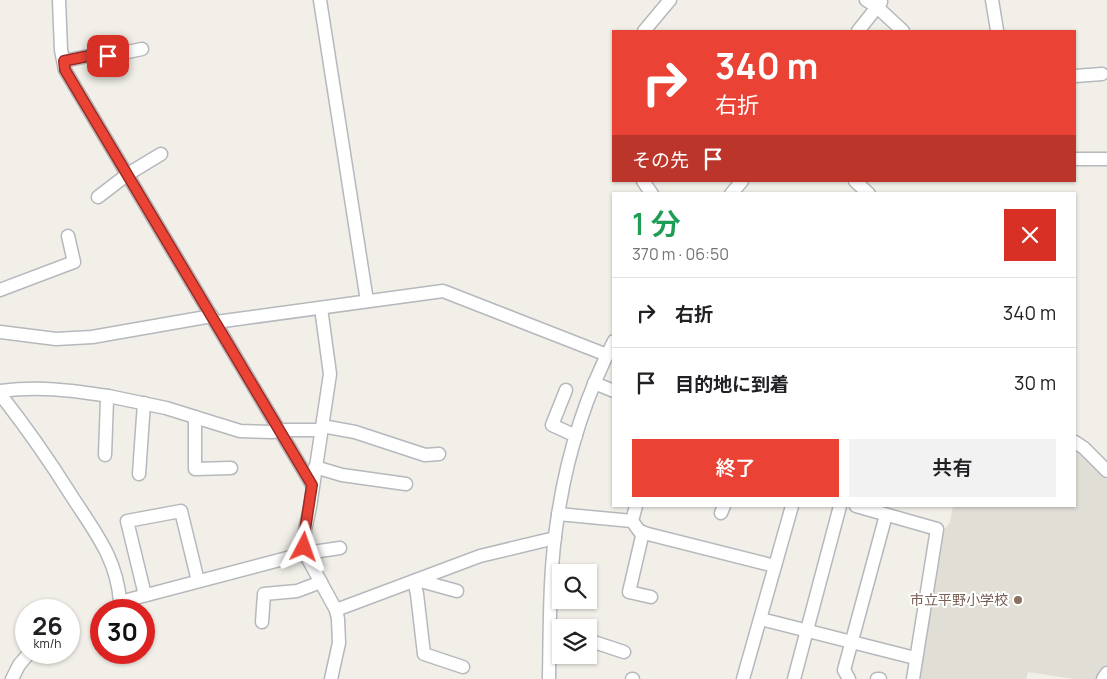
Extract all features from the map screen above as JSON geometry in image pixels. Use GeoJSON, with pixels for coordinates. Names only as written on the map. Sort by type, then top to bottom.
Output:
{"type":"FeatureCollection","features":[{"type":"Feature","properties":{"kind":"street"},"geometry":{"type":"LineString","coordinates":[[59,0],[61,50],[65,70],[312,485]]}},
{"type":"Feature","properties":{"kind":"street"},"geometry":{"type":"LineString","coordinates":[[320,0],[368,301]]}},
{"type":"Feature","properties":{"kind":"street"},"geometry":{"type":"LineString","coordinates":[[645,30],[670,0]]}},
{"type":"Feature","properties":{"kind":"street"},"geometry":{"type":"LineString","coordinates":[[866,0],[880,3],[902,30]]}},
{"type":"Feature","properties":{"kind":"street"},"geometry":{"type":"LineString","coordinates":[[992,0],[997,30]]}},
{"type":"Feature","properties":{"kind":"street"},"geometry":{"type":"LineString","coordinates":[[859,30],[880,3]]}},
{"type":"Feature","properties":{"kind":"street"},"geometry":{"type":"LineString","coordinates":[[64,61],[98,54],[108,56],[142,49]]}},
{"type":"Feature","properties":{"kind":"street"},"geometry":{"type":"LineString","coordinates":[[1076,76],[1102,74]]}},
{"type":"Feature","properties":{"kind":"street"},"geometry":{"type":"LineString","coordinates":[[98,197],[128,174],[161,154]]}},
{"type":"Feature","properties":{"kind":"street"},"geometry":{"type":"LineString","coordinates":[[1076,159],[1107,159]]}},
{"type":"Feature","properties":{"kind":"street"},"geometry":{"type":"LineString","coordinates":[[733,192],[741,182]]}},
{"type":"Feature","properties":{"kind":"street"},"geometry":{"type":"LineString","coordinates":[[856,182],[867,192]]}},
{"type":"Feature","properties":{"kind":"street"},"geometry":{"type":"LineString","coordinates":[[0,290],[74,262],[68,236]]}},
{"type":"Feature","properties":{"kind":"street"},"geometry":{"type":"LineString","coordinates":[[0,332],[56,338],[92,337],[214,319],[321,308],[443,291],[607,354]]}},
{"type":"Feature","properties":{"kind":"street"},"geometry":{"type":"LineString","coordinates":[[321,308],[330,374],[305,530],[306,553],[336,610],[340,635],[331,679]]}},
{"type":"Feature","properties":{"kind":"street"},"geometry":{"type":"LineString","coordinates":[[556,619],[555,538],[558,514],[576,436],[594,383],[612,345]]}},
{"type":"Feature","properties":{"kind":"street"},"geometry":{"type":"LineString","coordinates":[[594,383],[612,389]]}},
{"type":"Feature","properties":{"kind":"street"},"geometry":{"type":"LineString","coordinates":[[340,548],[306,553],[120,602],[114,566],[101,540],[39,444],[0,392],[21,388],[58,388],[144,403],[240,431],[272,432],[322,428],[355,432],[425,455],[439,454]]}},
{"type":"Feature","properties":{"kind":"street"},"geometry":{"type":"LineString","coordinates":[[566,390],[552,425],[576,436]]}},
{"type":"Feature","properties":{"kind":"street"},"geometry":{"type":"LineString","coordinates":[[105,455],[108,396]]}},
{"type":"Feature","properties":{"kind":"street"},"geometry":{"type":"LineString","coordinates":[[139,474],[144,403]]}},
{"type":"Feature","properties":{"kind":"street"},"geometry":{"type":"LineString","coordinates":[[195,417],[196,469],[231,468]]}},
{"type":"Feature","properties":{"kind":"street"},"geometry":{"type":"LineString","coordinates":[[1076,443],[1107,471]]}},
{"type":"Feature","properties":{"kind":"street"},"geometry":{"type":"LineString","coordinates":[[315,468],[342,475],[406,484]]}},
{"type":"Feature","properties":{"kind":"street"},"geometry":{"type":"LineString","coordinates":[[632,521],[636,507]]}},
{"type":"Feature","properties":{"kind":"street"},"geometry":{"type":"LineString","coordinates":[[743,679],[792,507]]}},
{"type":"Feature","properties":{"kind":"street"},"geometry":{"type":"LineString","coordinates":[[794,679],[840,507]]}},
{"type":"Feature","properties":{"kind":"street"},"geometry":{"type":"LineString","coordinates":[[859,507],[937,529],[912,679]]}},
{"type":"Feature","properties":{"kind":"street"},"geometry":{"type":"LineString","coordinates":[[145,595],[127,521],[181,511],[198,581]]}},
{"type":"Feature","properties":{"kind":"street"},"geometry":{"type":"LineString","coordinates":[[558,514],[632,521],[640,532],[775,566]]}},
{"type":"Feature","properties":{"kind":"street"},"geometry":{"type":"LineString","coordinates":[[849,679],[844,670],[886,515]]}},
{"type":"Feature","properties":{"kind":"street"},"geometry":{"type":"LineString","coordinates":[[643,532],[629,592],[651,597]]}},
{"type":"Feature","properties":{"kind":"street"},"geometry":{"type":"LineString","coordinates":[[336,610],[480,556],[555,538]]}},
{"type":"Feature","properties":{"kind":"street"},"geometry":{"type":"LineString","coordinates":[[415,581],[457,591]]}},
{"type":"Feature","properties":{"kind":"street"},"geometry":{"type":"LineString","coordinates":[[415,581],[424,654],[463,667]]}},
{"type":"Feature","properties":{"kind":"street"},"geometry":{"type":"LineString","coordinates":[[262,622],[264,594],[297,591],[321,582]]}},
{"type":"Feature","properties":{"kind":"street"},"geometry":{"type":"LineString","coordinates":[[761,619],[915,658]]}},
{"type":"Feature","properties":{"kind":"street"},"geometry":{"type":"LineString","coordinates":[[597,642],[624,652]]}},
{"type":"Feature","properties":{"kind":"street"},"geometry":{"type":"LineString","coordinates":[[549,679],[552,659]]}},
{"type":"Feature","properties":{"kind":"street"},"geometry":{"type":"LineString","coordinates":[[12,679],[21,664]]}},
{"type":"Feature","properties":{"kind":"street"},"geometry":{"type":"LineString","coordinates":[[1103,679],[1107,673]]}},
{"type":"Feature","properties":{"kind":"shaded area","name":"市立平野小学校"},"geometry":{"type":"Polygon","coordinates":[[[1076,450],[1107,480],[1107,668],[1099,679],[1074,679],[1028,672],[1026,679],[915,679],[942,533],[950,522],[953,507],[1076,507],[1076,450]]]}},
{"type":"Feature","properties":{"kind":"place","name":"市立平野小学校"},"geometry":{"type":"Point","coordinates":[1018,600]}},
{"type":"Feature","properties":{"kind":"route"},"geometry":{"type":"LineString","coordinates":[[108,56],[98,54],[64,61],[65,70],[312,485],[304,547]]}}]}
